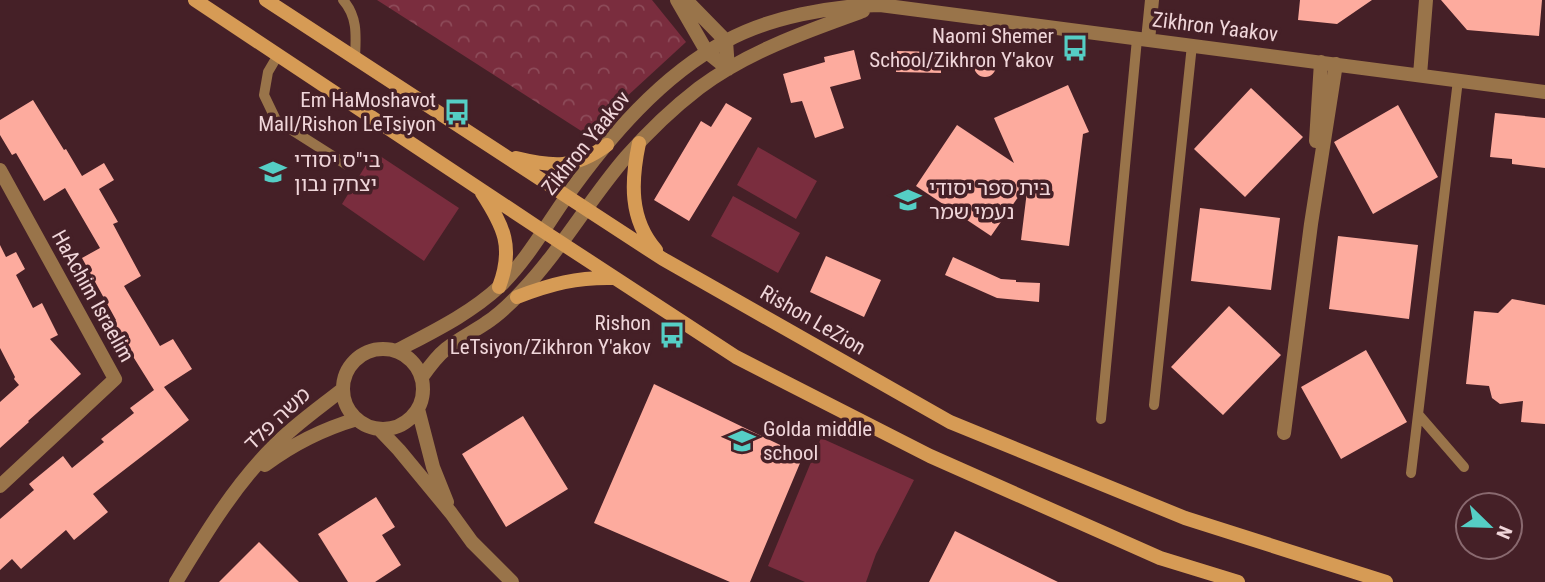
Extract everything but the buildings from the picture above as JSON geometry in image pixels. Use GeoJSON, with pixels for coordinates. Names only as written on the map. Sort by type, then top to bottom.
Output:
{"type":"FeatureCollection","features":[{"type":"Feature","properties":{"kind":"main road"},"geometry":{"type":"LineString","coordinates":[[195,0],[736,357],[930,456],[1160,558],[1238,582]]}},
{"type":"Feature","properties":{"kind":"main road","name":"Rishon LeZion"},"geometry":{"type":"LineString","coordinates":[[266,0],[663,260],[950,422],[1185,518],[1386,582]]}},
{"type":"Feature","properties":{"kind":"main road"},"geometry":{"type":"LineString","coordinates":[[639,143],[635,182],[638,223],[663,260]]}},
{"type":"Feature","properties":{"kind":"main road"},"geometry":{"type":"LineString","coordinates":[[505,155],[536,163],[564,164],[592,156],[607,145]]}},
{"type":"Feature","properties":{"kind":"main road"},"geometry":{"type":"LineString","coordinates":[[480,189],[496,214],[506,242],[505,272],[499,287]]}},
{"type":"Feature","properties":{"kind":"main road"},"geometry":{"type":"LineString","coordinates":[[517,297],[567,281],[616,278]]}},
{"type":"Feature","properties":{"kind":"street"},"geometry":{"type":"LineString","coordinates":[[677,0],[707,52],[728,69]]}},
{"type":"Feature","properties":{"kind":"street"},"geometry":{"type":"LineString","coordinates":[[686,0],[726,41],[728,69]]}},
{"type":"Feature","properties":{"kind":"street"},"geometry":{"type":"LineString","coordinates":[[1142,39],[1152,0]]}},
{"type":"Feature","properties":{"kind":"street"},"geometry":{"type":"LineString","coordinates":[[1420,75],[1426,0]]}},
{"type":"Feature","properties":{"kind":"street","name":"Zikhron Yaakov"},"geometry":{"type":"LineString","coordinates":[[422,377],[446,348],[487,323],[517,297],[550,260],[586,209],[639,143],[701,86],[758,54],[881,2]]}},
{"type":"Feature","properties":{"kind":"street","name":"Zikhron Yaakov"},"geometry":{"type":"LineString","coordinates":[[396,351],[445,325],[499,287],[517,267],[607,145],[652,97],[684,68],[726,41],[767,24],[803,15],[881,2],[1545,92]]}},
{"type":"Feature","properties":{"kind":"street"},"geometry":{"type":"LineString","coordinates":[[1311,224],[1314,171],[1329,63]]}},
{"type":"Feature","properties":{"kind":"street"},"geometry":{"type":"LineString","coordinates":[[1284,433],[1329,63]]}},
{"type":"Feature","properties":{"kind":"street","name":"HaAchim Israelim"},"geometry":{"type":"LineString","coordinates":[[0,170],[115,379],[0,486]]}},
{"type":"Feature","properties":{"kind":"street"},"geometry":{"type":"LineString","coordinates":[[384,349],[408,356],[422,377],[424,391],[418,409],[413,417],[402,425],[389,430],[374,429],[361,424],[351,414],[345,402],[343,389],[351,365],[371,350],[384,349]]}},
{"type":"Feature","properties":{"kind":"street","name":"משה פלד"},"geometry":{"type":"LineString","coordinates":[[176,582],[242,483],[273,447],[343,389]]}},
{"type":"Feature","properties":{"kind":"street"},"geometry":{"type":"LineString","coordinates":[[418,409],[433,467],[452,513]]}},
{"type":"Feature","properties":{"kind":"street","name":"משה פלד"},"geometry":{"type":"LineString","coordinates":[[242,483],[306,438],[357,419]]}},
{"type":"Feature","properties":{"kind":"street"},"geometry":{"type":"LineString","coordinates":[[379,429],[452,513],[472,542],[512,582]]}},
{"type":"Feature","properties":{"kind":"lane"},"geometry":{"type":"LineString","coordinates":[[343,0],[354,17],[355,58]]}},
{"type":"Feature","properties":{"kind":"lane"},"geometry":{"type":"LineString","coordinates":[[1101,419],[1142,39]]}},
{"type":"Feature","properties":{"kind":"lane"},"geometry":{"type":"LineString","coordinates":[[1154,405],[1192,45]]}},
{"type":"Feature","properties":{"kind":"lane"},"geometry":{"type":"LineString","coordinates":[[278,55],[268,72],[264,95],[276,120],[347,165]]}},
{"type":"Feature","properties":{"kind":"lane"},"geometry":{"type":"LineString","coordinates":[[1411,473],[1458,80]]}},
{"type":"Feature","properties":{"kind":"lane"},"geometry":{"type":"LineString","coordinates":[[1418,414],[1464,467]]}},
{"type":"Feature","properties":{"kind":"green space"},"geometry":{"type":"Polygon","coordinates":[[[377,0],[652,0],[686,42],[586,134],[377,0]]]}},
{"type":"Feature","properties":{"kind":"green space"},"geometry":{"type":"Polygon","coordinates":[[[758,147],[817,181],[796,219],[737,185],[758,147]]]}},
{"type":"Feature","properties":{"kind":"green space"},"geometry":{"type":"Polygon","coordinates":[[[374,152],[459,208],[424,261],[342,204],[374,152]]]}},
{"type":"Feature","properties":{"kind":"green space"},"geometry":{"type":"Polygon","coordinates":[[[733,196],[800,233],[778,273],[711,236],[733,196]]]}},
{"type":"Feature","properties":{"kind":"green space"},"geometry":{"type":"Polygon","coordinates":[[[821,438],[914,480],[876,554],[866,582],[805,582],[768,566],[821,438]]]}},
{"type":"Feature","properties":{"kind":"place","name":"Naomi Shemer School/Zikhron Y'akov"},"geometry":{"type":"Point","coordinates":[1075,48]}},
{"type":"Feature","properties":{"kind":"place","name":"Em HaMoshavot Mall/Rishon LeTsiyon"},"geometry":{"type":"Point","coordinates":[457,112]}},
{"type":"Feature","properties":{"kind":"place","name":"בי\"ס יסודי יצחק נבון"},"geometry":{"type":"Point","coordinates":[273,172]}},
{"type":"Feature","properties":{"kind":"place","name":"בית ספר יסודי נעמי שמר"},"geometry":{"type":"Point","coordinates":[908,200]}},
{"type":"Feature","properties":{"kind":"place","name":"Rishon LeTsiyon/Zikhron Y'akov"},"geometry":{"type":"Point","coordinates":[672,335]}},
{"type":"Feature","properties":{"kind":"place","name":"Golda middle school"},"geometry":{"type":"Point","coordinates":[742,441]}}]}
